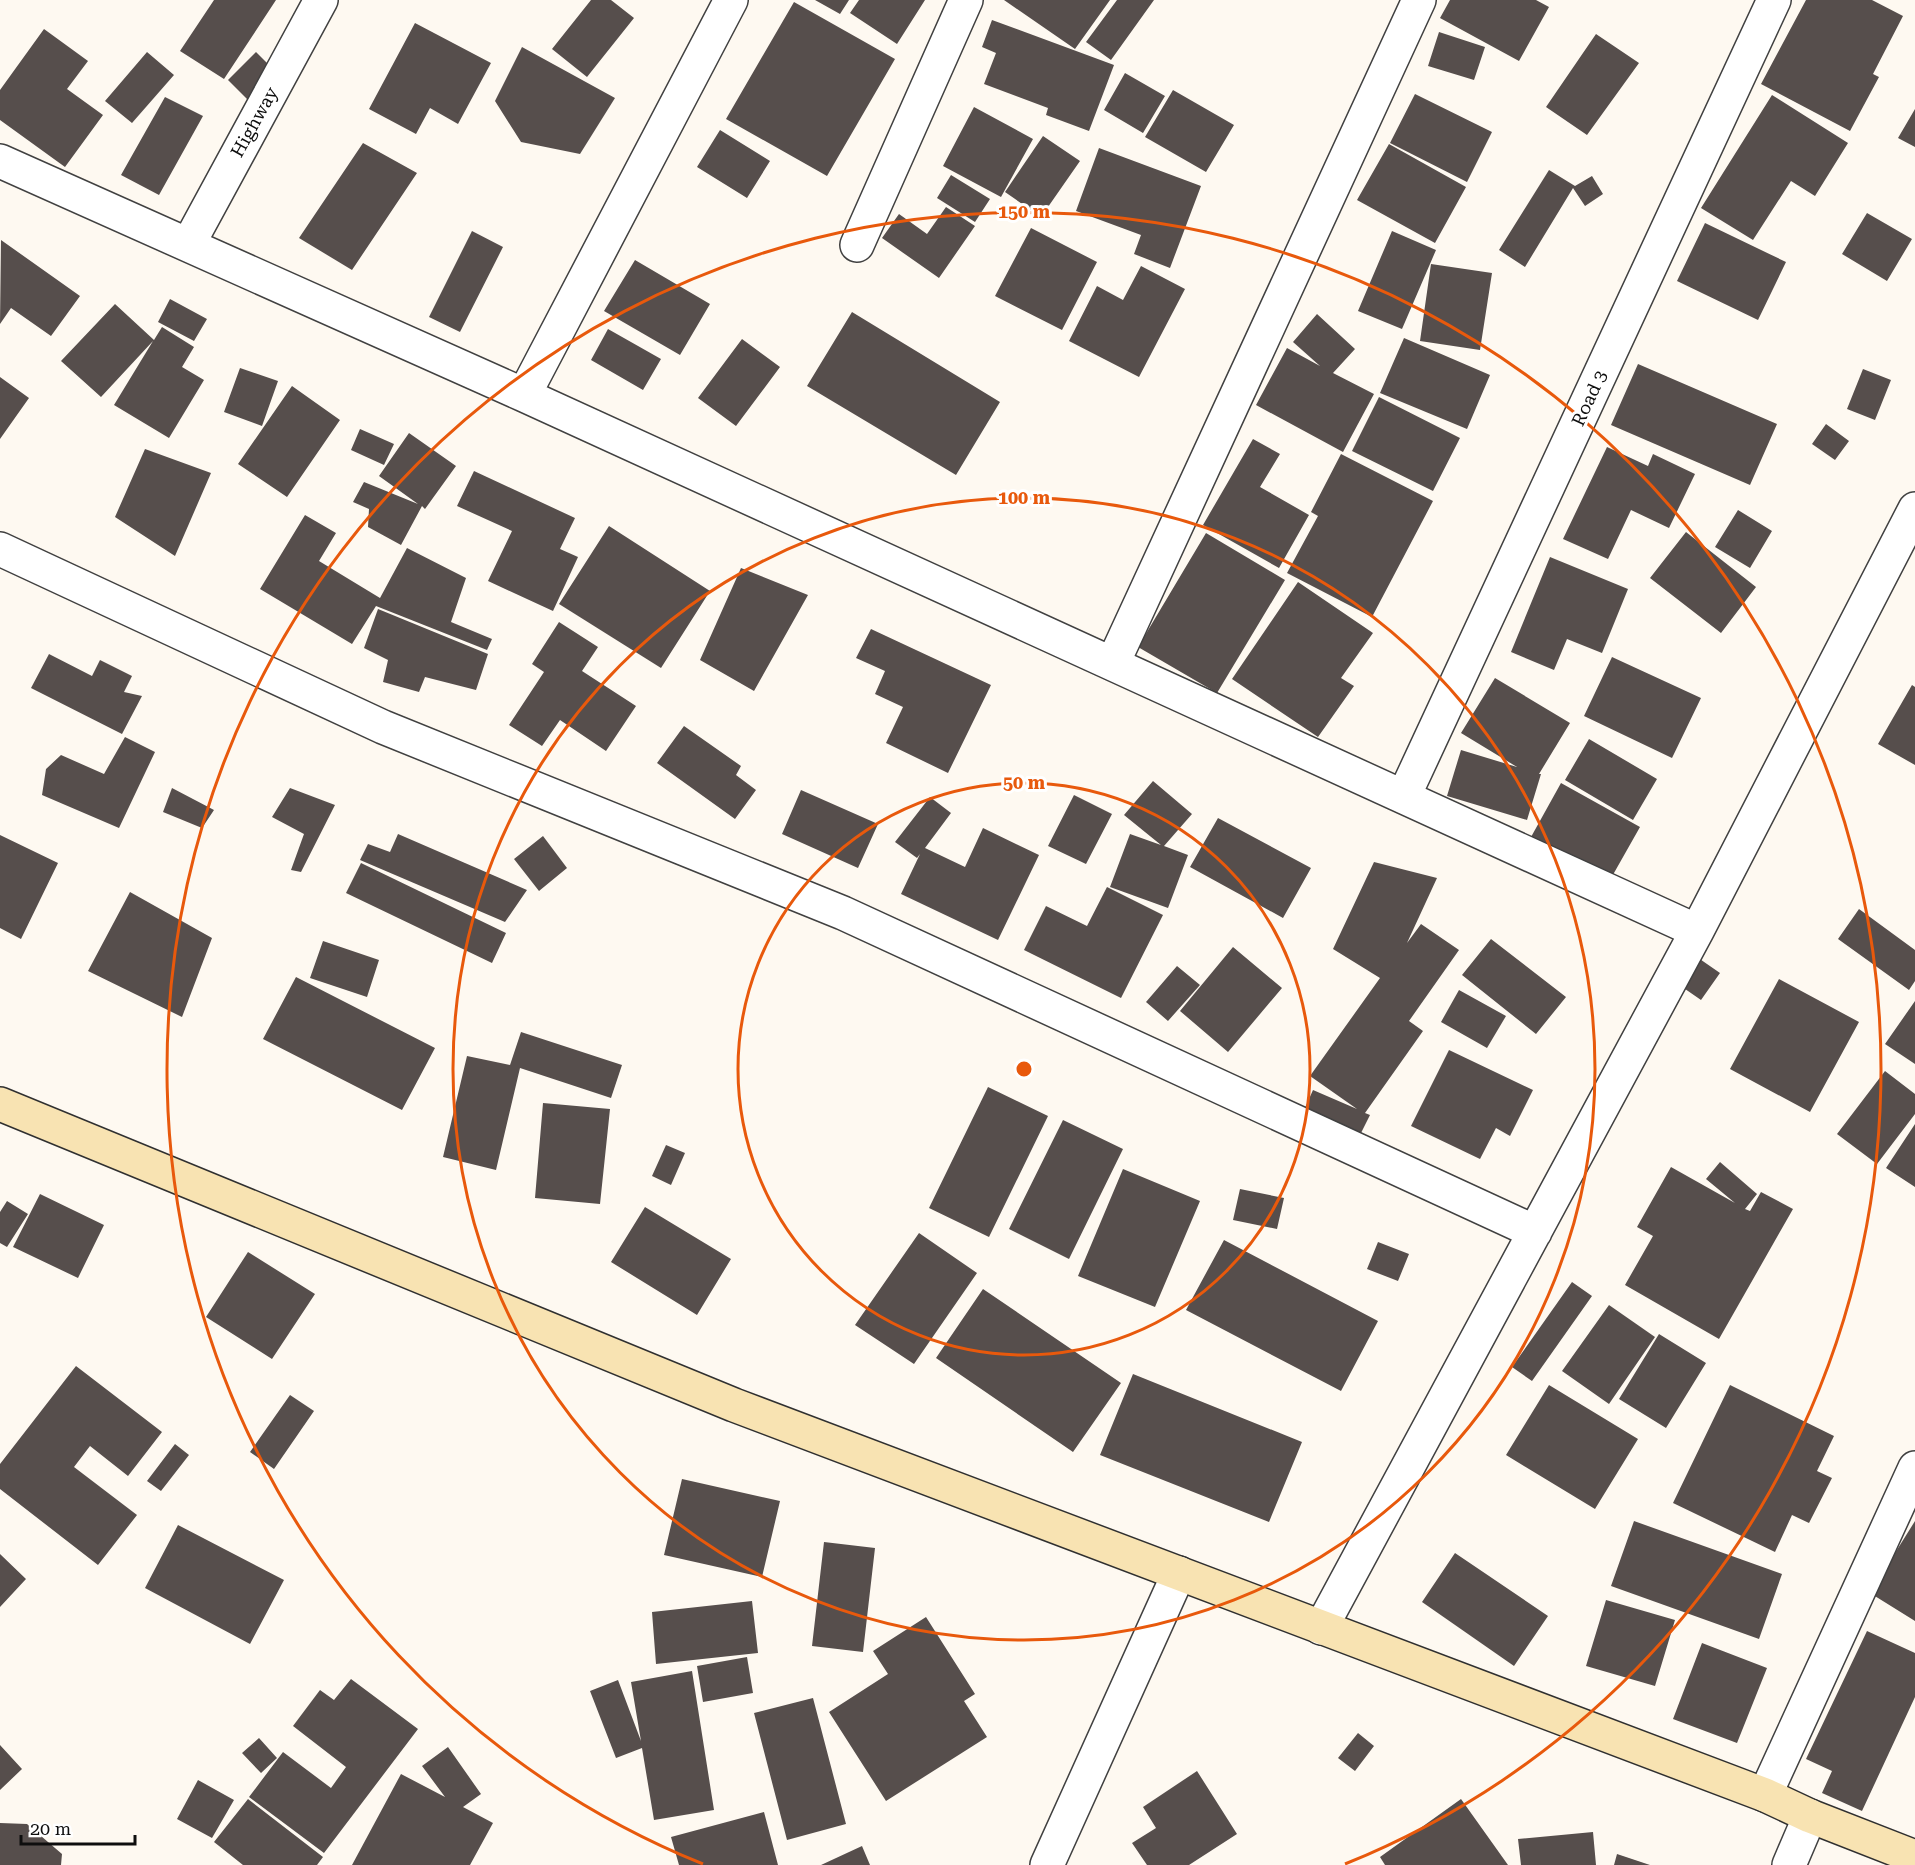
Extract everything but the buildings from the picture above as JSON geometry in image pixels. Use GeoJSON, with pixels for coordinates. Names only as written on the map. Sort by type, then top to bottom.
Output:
{"type":"FeatureCollection","features":[{"type":"Feature","properties":{"kind":"street","name":"Highway"},"geometry":{"type":"LineString","coordinates":[[188,244],[321,0]]}},
{"type":"Feature","properties":{"kind":"street"},"geometry":{"type":"LineString","coordinates":[[524,395],[731,0]]}},
{"type":"Feature","properties":{"kind":"street"},"geometry":{"type":"LineString","coordinates":[[857,245],[966,0]]}},
{"type":"Feature","properties":{"kind":"street"},"geometry":{"type":"LineString","coordinates":[[1113,663],[1419,0]]}},
{"type":"Feature","properties":{"kind":"street","name":"Road 3"},"geometry":{"type":"LineString","coordinates":[[1404,796],[1774,0]]}},
{"type":"Feature","properties":{"kind":"street"},"geometry":{"type":"LineString","coordinates":[[0,161],[524,395],[1697,931]]}},
{"type":"Feature","properties":{"kind":"street"},"geometry":{"type":"LineString","coordinates":[[1321,1628],[1697,931],[1915,509]]}},
{"type":"Feature","properties":{"kind":"street"},"geometry":{"type":"LineString","coordinates":[[0,549],[383,727],[843,913],[1535,1232]]}},
{"type":"Feature","properties":{"kind":"street"},"geometry":{"type":"LineString","coordinates":[[0,1104],[734,1405],[1765,1795],[1810,1816],[1915,1857]]}},
{"type":"Feature","properties":{"kind":"street"},"geometry":{"type":"LineString","coordinates":[[1765,1795],[1915,1468]]}},
{"type":"Feature","properties":{"kind":"street"},"geometry":{"type":"LineString","coordinates":[[1047,1865],[1179,1573]]}},
{"type":"Feature","properties":{"kind":"street"},"geometry":{"type":"LineString","coordinates":[[1789,1865],[1810,1816]]}}]}
